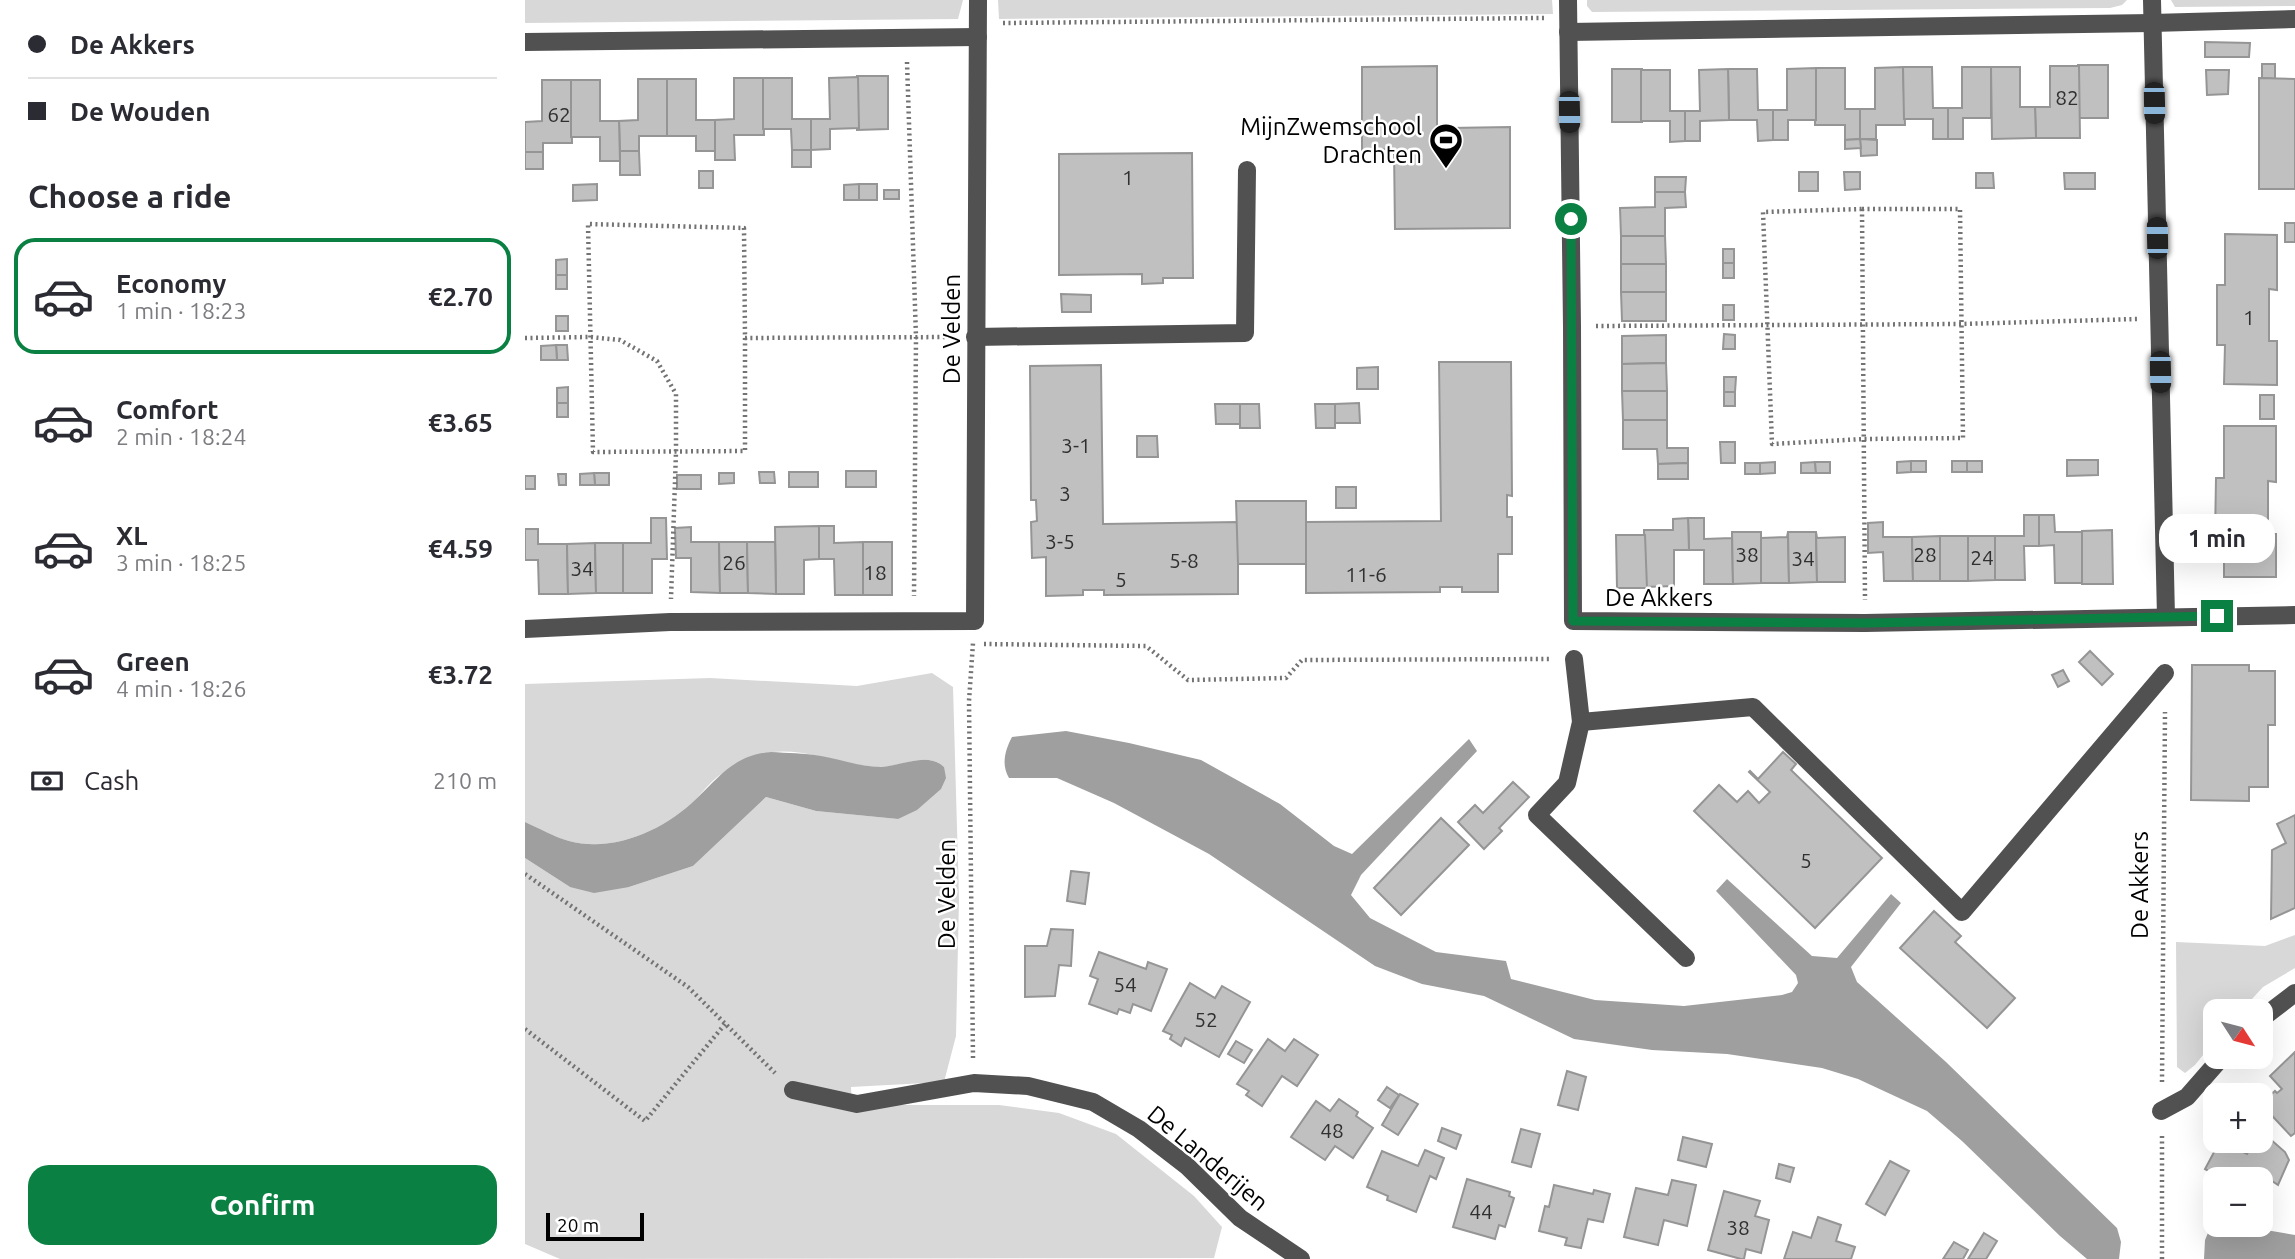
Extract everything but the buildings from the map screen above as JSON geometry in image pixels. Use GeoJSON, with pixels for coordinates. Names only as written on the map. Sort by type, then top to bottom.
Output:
{"type":"FeatureCollection","features":[{"type":"Feature","properties":{"kind":"street","name":"De Velden"},"geometry":{"type":"LineString","coordinates":[[975,621],[978,0]]}},
{"type":"Feature","properties":{"kind":"street"},"geometry":{"type":"LineString","coordinates":[[2152,0],[2166,617]]}},
{"type":"Feature","properties":{"kind":"street"},"geometry":{"type":"LineString","coordinates":[[1568,17],[2152,23],[2295,19]]}},
{"type":"Feature","properties":{"kind":"street","name":"De Akkers"},"geometry":{"type":"LineString","coordinates":[[1568,17],[1573,621],[1865,623],[2295,615]]}},
{"type":"Feature","properties":{"kind":"street"},"geometry":{"type":"LineString","coordinates":[[525,42],[906,37],[978,30]]}},
{"type":"Feature","properties":{"kind":"street"},"geometry":{"type":"LineString","coordinates":[[975,337],[1245,333],[1247,170]]}},
{"type":"Feature","properties":{"kind":"street"},"geometry":{"type":"LineString","coordinates":[[525,629],[670,622],[975,621]]}},
{"type":"Feature","properties":{"kind":"street"},"geometry":{"type":"LineString","coordinates":[[1574,659],[1581,722],[1567,783],[1537,815],[1686,958]]}},
{"type":"Feature","properties":{"kind":"street"},"geometry":{"type":"LineString","coordinates":[[1581,722],[1753,707],[1962,912],[2165,673]]}},
{"type":"Feature","properties":{"kind":"street"},"geometry":{"type":"LineString","coordinates":[[2273,1010],[2295,993]]}},
{"type":"Feature","properties":{"kind":"street"},"geometry":{"type":"LineString","coordinates":[[2161,1111],[2187,1097],[2212,1069]]}},
{"type":"Feature","properties":{"kind":"street","name":"De Landerijen"},"geometry":{"type":"LineString","coordinates":[[793,1090],[857,1104],[974,1083],[1028,1086],[1093,1102],[1139,1129],[1187,1166],[1240,1218],[1301,1259]]}},
{"type":"Feature","properties":{"kind":"path"},"geometry":{"type":"LineString","coordinates":[[978,30],[1568,17]]}},
{"type":"Feature","properties":{"kind":"path"},"geometry":{"type":"LineString","coordinates":[[906,37],[916,337],[914,621]]}},
{"type":"Feature","properties":{"kind":"path"},"geometry":{"type":"LineString","coordinates":[[1862,209],[1865,623]]}},
{"type":"Feature","properties":{"kind":"path"},"geometry":{"type":"LineString","coordinates":[[1960,209],[1962,324],[1963,438],[1864,439],[1772,444],[1763,212],[1960,209]]}},
{"type":"Feature","properties":{"kind":"path"},"geometry":{"type":"LineString","coordinates":[[588,224],[744,228],[745,338],[745,451],[593,452],[588,224]]}},
{"type":"Feature","properties":{"kind":"path"},"geometry":{"type":"LineString","coordinates":[[1572,326],[1962,324],[2159,318]]}},
{"type":"Feature","properties":{"kind":"path"},"geometry":{"type":"LineString","coordinates":[[525,338],[590,337],[620,340],[657,362],[675,394],[676,452],[670,622]]}},
{"type":"Feature","properties":{"kind":"path"},"geometry":{"type":"LineString","coordinates":[[745,338],[975,337]]}},
{"type":"Feature","properties":{"kind":"path","name":"De Velden"},"geometry":{"type":"LineString","coordinates":[[974,1083],[969,701],[975,621]]}},
{"type":"Feature","properties":{"kind":"path"},"geometry":{"type":"LineString","coordinates":[[973,644],[1146,646],[1188,680],[1286,678],[1302,660],[1574,659]]}},
{"type":"Feature","properties":{"kind":"path","name":"De Akkers"},"geometry":{"type":"LineString","coordinates":[[2162,1259],[2165,673]]}},
{"type":"Feature","properties":{"kind":"path"},"geometry":{"type":"LineString","coordinates":[[525,874],[688,987],[793,1090]]}},
{"type":"Feature","properties":{"kind":"path"},"geometry":{"type":"LineString","coordinates":[[525,1030],[645,1121],[725,1024]]}},
{"type":"Feature","properties":{"kind":"shaded area"},"geometry":{"type":"Polygon","coordinates":[[[525,0],[963,0],[958,19],[525,23],[525,0]]]}},
{"type":"Feature","properties":{"kind":"shaded area"},"geometry":{"type":"Polygon","coordinates":[[[998,0],[1552,0],[1553,14],[999,19],[998,0]]]}},
{"type":"Feature","properties":{"kind":"shaded area"},"geometry":{"type":"Polygon","coordinates":[[[1587,0],[2127,0],[2122,5],[2110,8],[1592,12],[1587,6],[1587,0]]]}},
{"type":"Feature","properties":{"kind":"shaded area"},"geometry":{"type":"Polygon","coordinates":[[[2171,0],[2295,0],[2295,6],[2175,7],[2171,0]]]}},
{"type":"Feature","properties":{"kind":"shaded area"},"geometry":{"type":"Polygon","coordinates":[[[932,673],[953,687],[959,898],[956,1036],[944,1082],[851,1087],[852,1105],[999,1105],[1059,1113],[1116,1134],[1194,1196],[1222,1227],[1214,1258],[560,1259],[525,1244],[525,858],[570,887],[629,887],[693,866],[766,797],[816,811],[898,819],[944,767],[929,760],[887,767],[865,766],[799,753],[772,752],[719,775],[683,810],[654,829],[621,841],[603,844],[569,841],[525,822],[525,684],[710,678],[857,686],[932,673]]]}},
{"type":"Feature","properties":{"kind":"shaded area"},"geometry":{"type":"Polygon","coordinates":[[[1066,731],[1201,760],[1280,804],[1334,846],[1352,854],[1469,739],[1477,751],[1361,875],[1351,895],[1370,918],[1436,952],[1506,961],[1511,979],[1595,1000],[1684,1006],[1792,992],[1798,983],[1796,975],[1716,891],[1727,879],[1812,956],[1837,958],[1891,894],[1901,903],[1851,967],[1857,982],[1946,1062],[2117,1228],[2121,1242],[2119,1259],[2087,1259],[1927,1111],[1858,1079],[1822,1068],[1727,1054],[1652,1050],[1574,1039],[1484,996],[1422,984],[1375,966],[1209,854],[1114,803],[1057,778],[1009,778],[1005,758],[1012,737],[1066,731]]]}},
{"type":"Feature","properties":{"kind":"shaded area"},"geometry":{"type":"Polygon","coordinates":[[[771,752],[815,755],[873,767],[930,760],[944,767],[946,778],[941,789],[917,810],[898,819],[816,811],[766,797],[693,866],[629,887],[594,893],[570,887],[525,858],[525,822],[569,841],[603,844],[621,841],[654,829],[669,820],[738,762],[771,752]]]}},
{"type":"Feature","properties":{"kind":"shaded area"},"geometry":{"type":"Polygon","coordinates":[[[2295,935],[2295,968],[2263,987],[2252,999],[2203,999],[2203,1055],[2185,1073],[2177,1067],[2176,942],[2265,946],[2295,935]]]}},
{"type":"Feature","properties":{"kind":"shaded area"},"geometry":{"type":"Polygon","coordinates":[[[2273,1231],[2295,1235],[2295,1259],[2204,1259],[2206,1237],[2273,1237],[2273,1231]]]}},
{"type":"Feature","properties":{"kind":"place","name":"MijnZwemschool Drachten"},"geometry":{"type":"Point","coordinates":[1446,170]}},
{"type":"Feature","properties":{"kind":"route"},"geometry":{"type":"LineString","coordinates":[[1571,219],[1573,621],[1865,623],[2217,616]]}}]}
